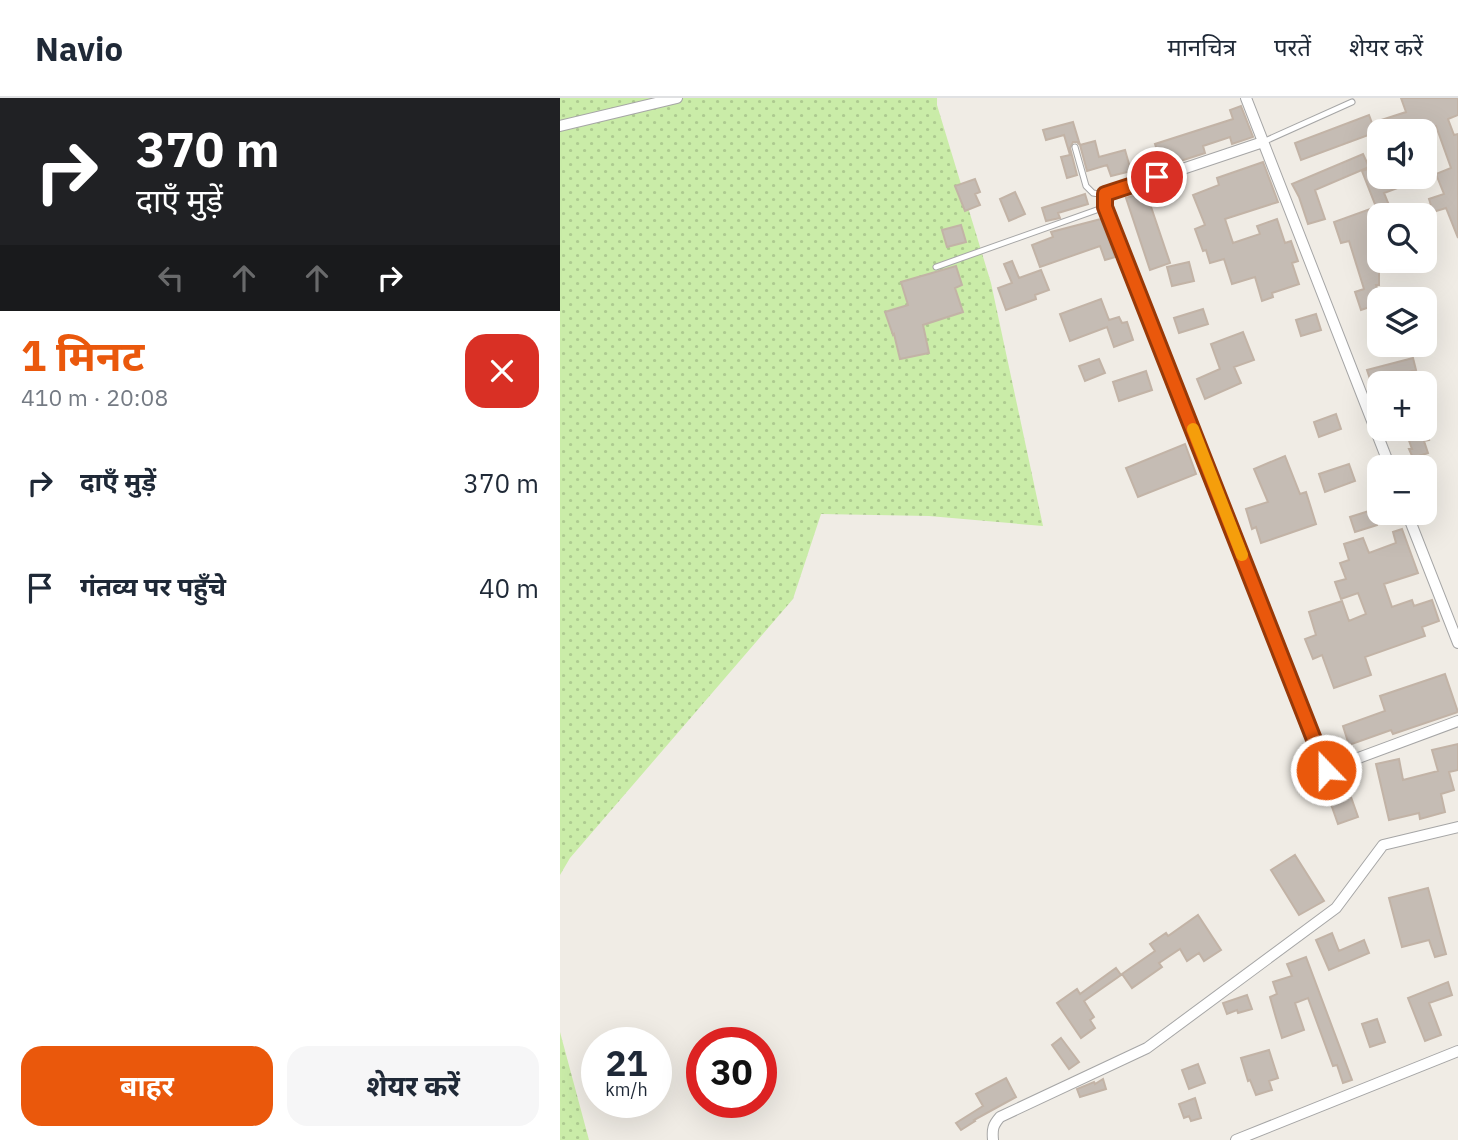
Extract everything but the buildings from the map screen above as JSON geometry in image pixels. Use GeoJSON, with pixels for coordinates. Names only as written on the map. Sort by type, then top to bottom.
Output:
{"type":"FeatureCollection","features":[{"type":"Feature","properties":{"kind":"street"},"geometry":{"type":"LineString","coordinates":[[560,126],[677,98]]}},
{"type":"Feature","properties":{"kind":"street"},"geometry":{"type":"LineString","coordinates":[[1246,98],[1385,455]]}},
{"type":"Feature","properties":{"kind":"street"},"geometry":{"type":"LineString","coordinates":[[1263,142],[1105,194],[1105,207],[1326,770],[1458,721]]}},
{"type":"Feature","properties":{"kind":"street"},"geometry":{"type":"LineString","coordinates":[[1412,525],[1458,643]]}},
{"type":"Feature","properties":{"kind":"street"},"geometry":{"type":"LineString","coordinates":[[993,1140],[993,1125],[1000,1117],[1147,1048],[1336,908],[1383,845],[1458,827]]}},
{"type":"Feature","properties":{"kind":"street"},"geometry":{"type":"LineString","coordinates":[[1236,1140],[1458,1051]]}},
{"type":"Feature","properties":{"kind":"lane"},"geometry":{"type":"LineString","coordinates":[[1263,142],[1352,102]]}},
{"type":"Feature","properties":{"kind":"lane"},"geometry":{"type":"LineString","coordinates":[[1075,147],[1086,186],[1093,193],[1105,194]]}},
{"type":"Feature","properties":{"kind":"lane"},"geometry":{"type":"LineString","coordinates":[[936,267],[1105,207]]}},
{"type":"Feature","properties":{"kind":"green space"},"geometry":{"type":"Polygon","coordinates":[[[560,98],[937,98],[991,283],[1043,526],[929,516],[821,514],[793,599],[570,858],[560,875],[560,98]]]}},
{"type":"Feature","properties":{"kind":"green space"},"geometry":{"type":"Polygon","coordinates":[[[560,1032],[589,1140],[560,1140],[560,1032]]]}},
{"type":"Feature","properties":{"kind":"slow traffic"},"geometry":{"type":"LineString","coordinates":[[1193,429],[1242,555]]}},
{"type":"Feature","properties":{"kind":"route"},"geometry":{"type":"LineString","coordinates":[[1157,177],[1105,194],[1105,207],[1326,770]]}}]}
